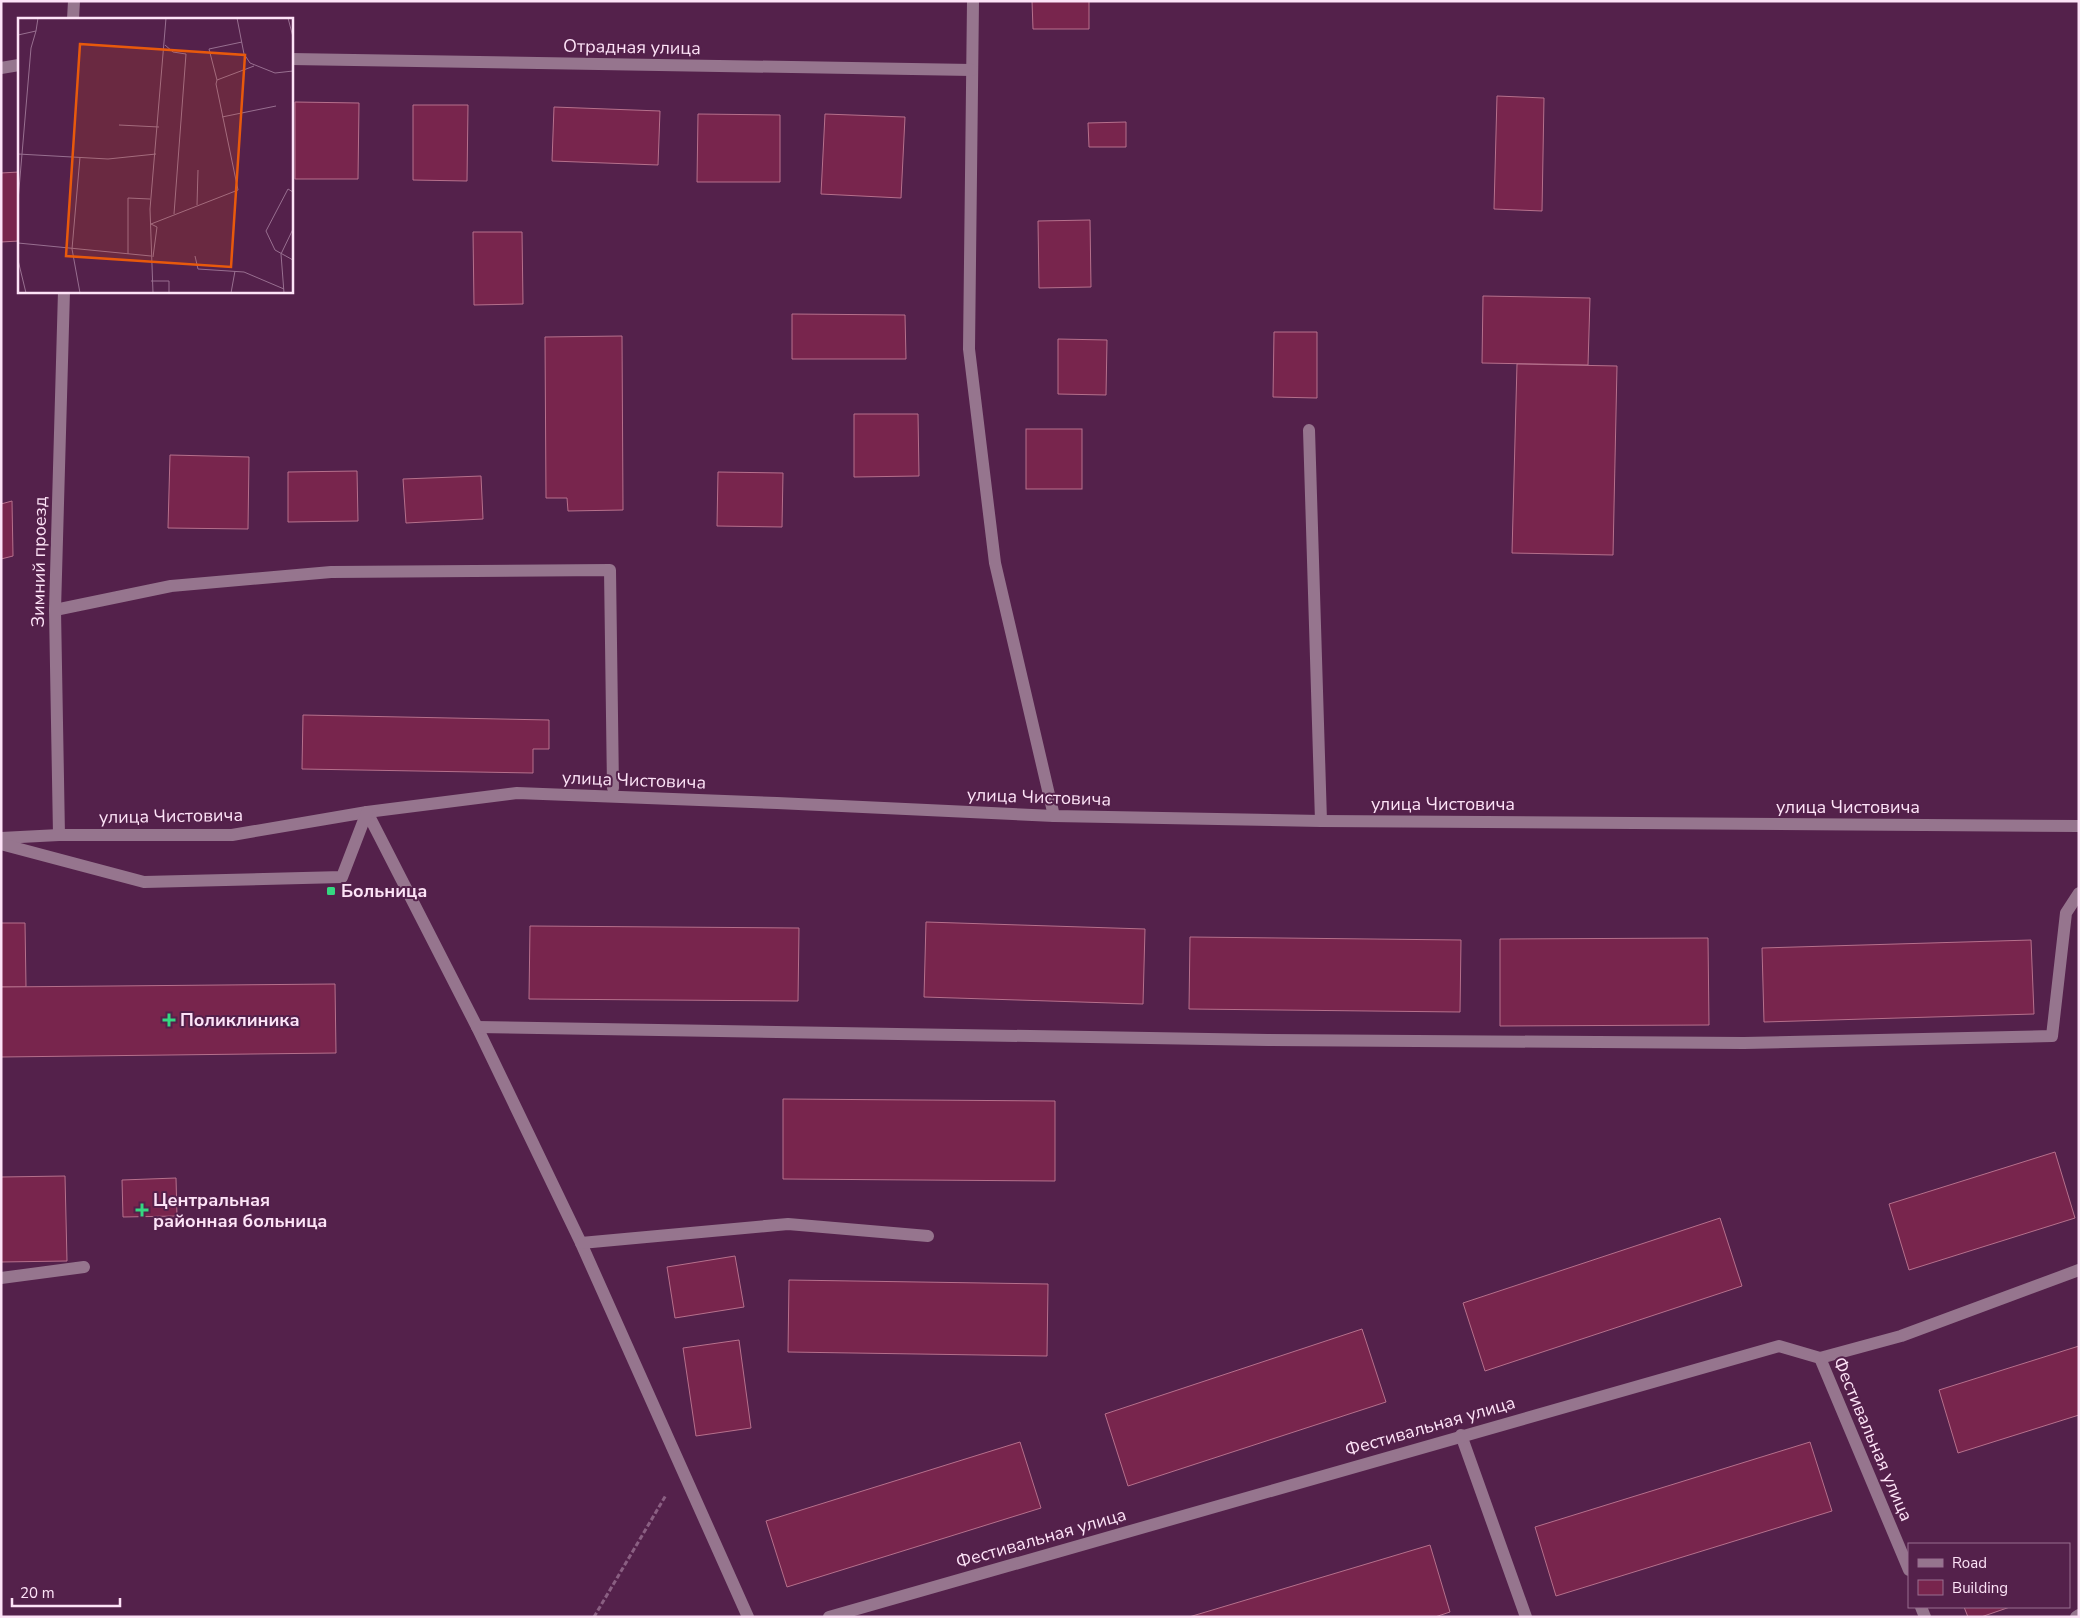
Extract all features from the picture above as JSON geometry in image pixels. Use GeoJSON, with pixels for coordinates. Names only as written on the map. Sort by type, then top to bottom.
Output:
{"type":"FeatureCollection","features":[{"type":"Feature","properties":{"kind":"street"},"geometry":{"type":"LineString","coordinates":[[73,18],[74,1]]}},
{"type":"Feature","properties":{"kind":"street"},"geometry":{"type":"LineString","coordinates":[[973,1],[969,349],[996,563],[1054,816]]}},
{"type":"Feature","properties":{"kind":"street","name":"Отрадная улица"},"geometry":{"type":"LineString","coordinates":[[292,59],[972,70]]}},
{"type":"Feature","properties":{"kind":"street"},"geometry":{"type":"LineString","coordinates":[[1,68],[18,65]]}},
{"type":"Feature","properties":{"kind":"street","name":"Зимний проезд"},"geometry":{"type":"LineString","coordinates":[[59,834],[55,610],[64,292]]}},
{"type":"Feature","properties":{"kind":"street"},"geometry":{"type":"LineString","coordinates":[[1309,430],[1321,820]]}},
{"type":"Feature","properties":{"kind":"street"},"geometry":{"type":"LineString","coordinates":[[55,610],[171,586],[331,572],[610,570],[613,788]]}},
{"type":"Feature","properties":{"kind":"street","name":"улица Чистовича"},"geometry":{"type":"LineString","coordinates":[[1,838],[59,834],[232,835],[367,812],[517,793],[1054,816],[2079,826]]}},
{"type":"Feature","properties":{"kind":"street"},"geometry":{"type":"LineString","coordinates":[[1,844],[144,882],[342,877],[367,812]]}},
{"type":"Feature","properties":{"kind":"street"},"geometry":{"type":"LineString","coordinates":[[367,812],[477,1027],[581,1243],[748,1617]]}},
{"type":"Feature","properties":{"kind":"street"},"geometry":{"type":"LineString","coordinates":[[477,1027],[1278,1040],[1744,1043],[2052,1036],[2066,913],[2079,893]]}},
{"type":"Feature","properties":{"kind":"street"},"geometry":{"type":"LineString","coordinates":[[581,1243],[788,1224],[928,1236]]}},
{"type":"Feature","properties":{"kind":"street"},"geometry":{"type":"LineString","coordinates":[[1,1278],[84,1268]]}},
{"type":"Feature","properties":{"kind":"street"},"geometry":{"type":"LineString","coordinates":[[1820,1358],[1901,1336],[2079,1270]]}},
{"type":"Feature","properties":{"kind":"street","name":"Фестивальная улица"},"geometry":{"type":"LineString","coordinates":[[829,1617],[1461,1435],[1779,1346],[1820,1358],[1908,1568]]}},
{"type":"Feature","properties":{"kind":"street"},"geometry":{"type":"LineString","coordinates":[[1461,1435],[1526,1617]]}},
{"type":"Feature","properties":{"kind":"path"},"geometry":{"type":"LineString","coordinates":[[594,1617],[682,1469]]}},
{"type":"Feature","properties":{"kind":"building"},"geometry":{"type":"Polygon","coordinates":[[[1032,1],[1089,1],[1089,29],[1033,29],[1032,1]]]}},
{"type":"Feature","properties":{"kind":"building"},"geometry":{"type":"Polygon","coordinates":[[[1497,96],[1544,98],[1542,211],[1494,209],[1497,96]]]}},
{"type":"Feature","properties":{"kind":"building"},"geometry":{"type":"Polygon","coordinates":[[[295,102],[359,103],[358,179],[295,179],[295,102]]]}},
{"type":"Feature","properties":{"kind":"building"},"geometry":{"type":"Polygon","coordinates":[[[413,105],[468,105],[467,181],[413,180],[413,105]]]}},
{"type":"Feature","properties":{"kind":"building"},"geometry":{"type":"Polygon","coordinates":[[[554,107],[660,111],[658,165],[552,161],[554,107]]]}},
{"type":"Feature","properties":{"kind":"building"},"geometry":{"type":"Polygon","coordinates":[[[698,114],[780,115],[780,182],[697,182],[698,114]]]}},
{"type":"Feature","properties":{"kind":"building"},"geometry":{"type":"Polygon","coordinates":[[[825,114],[905,117],[901,198],[821,194],[825,114]]]}},
{"type":"Feature","properties":{"kind":"building"},"geometry":{"type":"Polygon","coordinates":[[[1126,122],[1126,147],[1089,147],[1088,123],[1126,122]]]}},
{"type":"Feature","properties":{"kind":"building"},"geometry":{"type":"Polygon","coordinates":[[[18,172],[18,241],[1,242],[1,173],[18,172]]]}},
{"type":"Feature","properties":{"kind":"building"},"geometry":{"type":"Polygon","coordinates":[[[1090,220],[1091,287],[1039,288],[1038,221],[1090,220]]]}},
{"type":"Feature","properties":{"kind":"building"},"geometry":{"type":"Polygon","coordinates":[[[473,232],[522,232],[523,304],[474,305],[473,232]]]}},
{"type":"Feature","properties":{"kind":"building"},"geometry":{"type":"Polygon","coordinates":[[[1483,296],[1590,298],[1588,365],[1482,363],[1483,296]]]}},
{"type":"Feature","properties":{"kind":"building"},"geometry":{"type":"Polygon","coordinates":[[[792,314],[905,315],[906,359],[792,359],[792,314]]]}},
{"type":"Feature","properties":{"kind":"building"},"geometry":{"type":"Polygon","coordinates":[[[1274,332],[1317,332],[1317,398],[1273,397],[1274,332]]]}},
{"type":"Feature","properties":{"kind":"building"},"geometry":{"type":"Polygon","coordinates":[[[622,336],[623,510],[568,511],[567,498],[546,498],[545,337],[622,336]]]}},
{"type":"Feature","properties":{"kind":"building"},"geometry":{"type":"Polygon","coordinates":[[[1058,339],[1107,340],[1106,395],[1058,394],[1058,339]]]}},
{"type":"Feature","properties":{"kind":"building"},"geometry":{"type":"Polygon","coordinates":[[[1517,364],[1617,366],[1613,555],[1512,553],[1517,364]]]}},
{"type":"Feature","properties":{"kind":"building"},"geometry":{"type":"Polygon","coordinates":[[[854,414],[918,414],[919,476],[854,477],[854,414]]]}},
{"type":"Feature","properties":{"kind":"building"},"geometry":{"type":"Polygon","coordinates":[[[1026,429],[1082,429],[1082,489],[1026,489],[1026,429]]]}},
{"type":"Feature","properties":{"kind":"building"},"geometry":{"type":"Polygon","coordinates":[[[170,455],[249,457],[248,529],[168,528],[170,455]]]}},
{"type":"Feature","properties":{"kind":"building"},"geometry":{"type":"Polygon","coordinates":[[[357,471],[358,521],[288,522],[288,472],[357,471]]]}},
{"type":"Feature","properties":{"kind":"building"},"geometry":{"type":"Polygon","coordinates":[[[718,472],[783,473],[782,527],[717,526],[718,472]]]}},
{"type":"Feature","properties":{"kind":"building"},"geometry":{"type":"Polygon","coordinates":[[[481,476],[483,519],[406,523],[403,479],[481,476]]]}},
{"type":"Feature","properties":{"kind":"building"},"geometry":{"type":"Polygon","coordinates":[[[12,501],[13,556],[1,559],[1,504],[12,501]]]}},
{"type":"Feature","properties":{"kind":"building"},"geometry":{"type":"Polygon","coordinates":[[[303,715],[549,720],[549,749],[533,749],[533,773],[302,769],[303,715]]]}},
{"type":"Feature","properties":{"kind":"building"},"geometry":{"type":"Polygon","coordinates":[[[926,922],[1145,929],[1143,1004],[924,997],[926,922]]]}},
{"type":"Feature","properties":{"kind":"building"},"geometry":{"type":"Polygon","coordinates":[[[1,923],[25,923],[26,987],[1,987],[1,923]]]}},
{"type":"Feature","properties":{"kind":"building"},"geometry":{"type":"Polygon","coordinates":[[[530,926],[799,928],[798,1001],[529,999],[530,926]]]}},
{"type":"Feature","properties":{"kind":"building"},"geometry":{"type":"Polygon","coordinates":[[[1190,937],[1461,940],[1460,1012],[1189,1009],[1190,937]]]}},
{"type":"Feature","properties":{"kind":"building"},"geometry":{"type":"Polygon","coordinates":[[[1708,938],[1709,1025],[1500,1026],[1500,939],[1708,938]]]}},
{"type":"Feature","properties":{"kind":"building"},"geometry":{"type":"Polygon","coordinates":[[[2031,940],[2034,1014],[1764,1022],[1762,948],[2031,940]]]}},
{"type":"Feature","properties":{"kind":"building","name":"Поликлиника"},"geometry":{"type":"Polygon","coordinates":[[[335,984],[336,1053],[1,1057],[1,987],[335,984]]]}},
{"type":"Feature","properties":{"kind":"building"},"geometry":{"type":"Polygon","coordinates":[[[783,1099],[1055,1101],[1055,1181],[783,1179],[783,1099]]]}},
{"type":"Feature","properties":{"kind":"building"},"geometry":{"type":"Polygon","coordinates":[[[2055,1152],[2075,1218],[1909,1270],[1889,1204],[2055,1152]]]}},
{"type":"Feature","properties":{"kind":"building"},"geometry":{"type":"Polygon","coordinates":[[[65,1176],[67,1261],[1,1262],[1,1177],[65,1176]]]}},
{"type":"Feature","properties":{"kind":"building"},"geometry":{"type":"Polygon","coordinates":[[[176,1178],[177,1216],[123,1217],[122,1180],[176,1178]]]}},
{"type":"Feature","properties":{"kind":"building"},"geometry":{"type":"Polygon","coordinates":[[[1720,1218],[1742,1286],[1485,1371],[1463,1303],[1720,1218]]]}},
{"type":"Feature","properties":{"kind":"building"},"geometry":{"type":"Polygon","coordinates":[[[735,1256],[744,1307],[675,1318],[667,1267],[735,1256]]]}},
{"type":"Feature","properties":{"kind":"building"},"geometry":{"type":"Polygon","coordinates":[[[789,1280],[1048,1284],[1047,1356],[788,1352],[789,1280]]]}},
{"type":"Feature","properties":{"kind":"building"},"geometry":{"type":"Polygon","coordinates":[[[1362,1329],[1386,1402],[1128,1486],[1105,1414],[1362,1329]]]}},
{"type":"Feature","properties":{"kind":"building"},"geometry":{"type":"Polygon","coordinates":[[[739,1340],[751,1428],[696,1436],[683,1348],[739,1340]]]}},
{"type":"Feature","properties":{"kind":"building"},"geometry":{"type":"Polygon","coordinates":[[[2079,1346],[2079,1415],[1958,1453],[1939,1390],[2079,1346]]]}},
{"type":"Feature","properties":{"kind":"building"},"geometry":{"type":"Polygon","coordinates":[[[1020,1442],[1041,1508],[787,1587],[766,1521],[1020,1442]]]}},
{"type":"Feature","properties":{"kind":"building"},"geometry":{"type":"Polygon","coordinates":[[[1810,1442],[1832,1511],[1556,1596],[1535,1527],[1810,1442]]]}},
{"type":"Feature","properties":{"kind":"building"},"geometry":{"type":"Polygon","coordinates":[[[1430,1545],[1450,1612],[1435,1617],[1189,1617],[1430,1545]]]}},
{"type":"Feature","properties":{"kind":"building"},"geometry":{"type":"Polygon","coordinates":[[[1964,1608],[2007,1608],[1981,1617],[1968,1617],[1964,1608]]]}},
{"type":"Feature","properties":{"kind":"place","name":"Больница"},"geometry":{"type":"Point","coordinates":[331,891]}},
{"type":"Feature","properties":{"kind":"place","name":"Поликлиника"},"geometry":{"type":"Point","coordinates":[169,1020]}},
{"type":"Feature","properties":{"kind":"place","name":"Центральная районная больница"},"geometry":{"type":"Point","coordinates":[142,1210]}}]}
